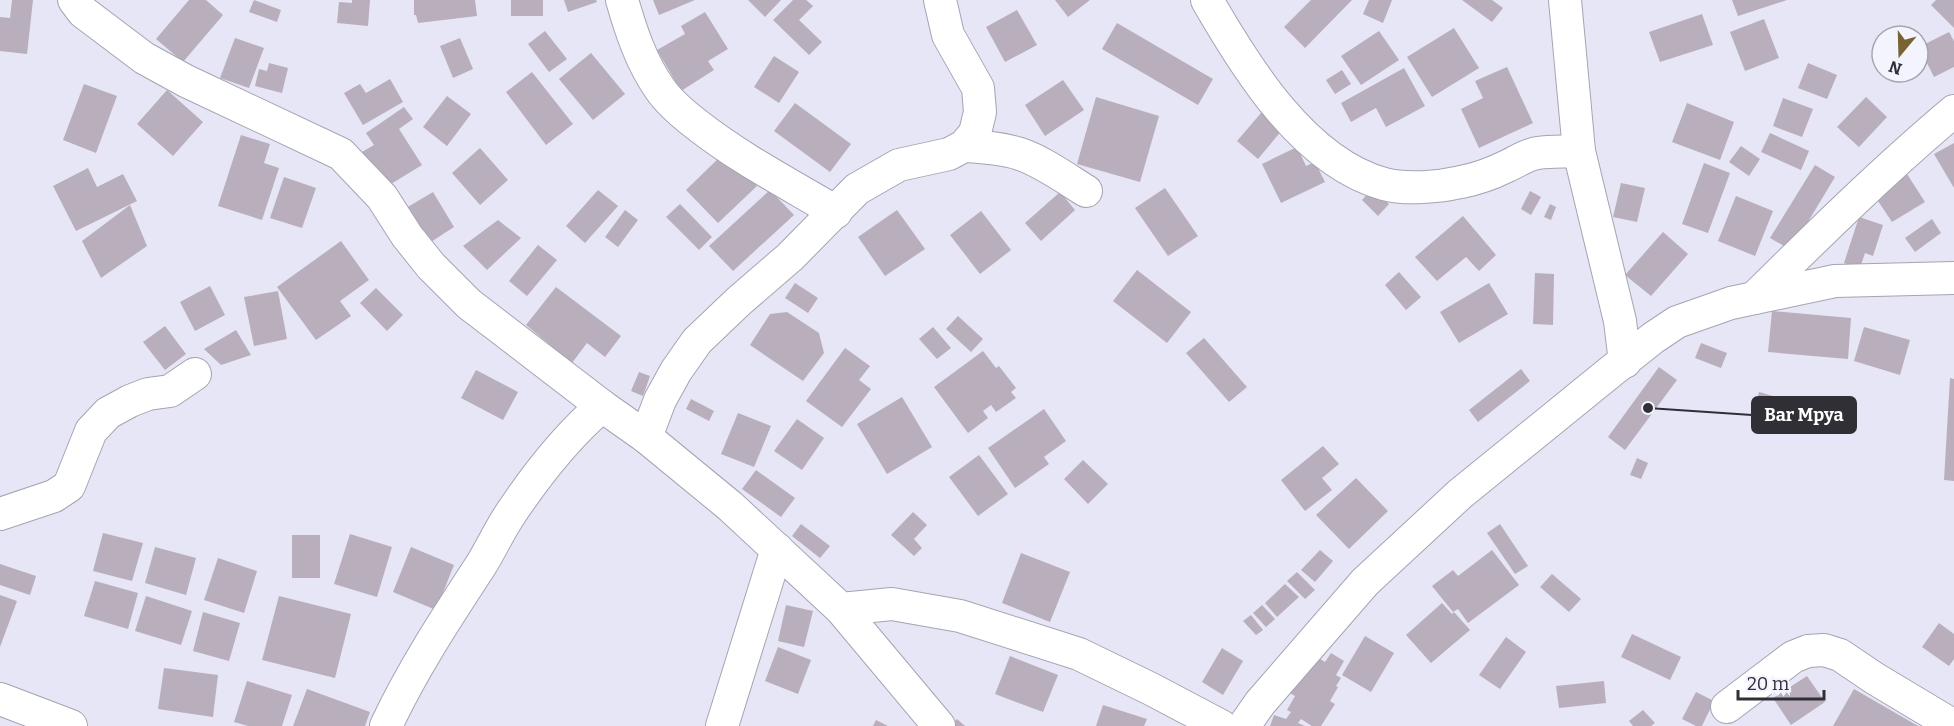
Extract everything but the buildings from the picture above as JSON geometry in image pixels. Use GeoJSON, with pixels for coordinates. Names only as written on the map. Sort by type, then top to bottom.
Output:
{"type":"FeatureCollection","features":[{"type":"Feature","properties":{"kind":"street"},"geometry":{"type":"LineString","coordinates":[[622,0],[645,63],[660,90],[681,112],[715,138],[836,212]]}},
{"type":"Feature","properties":{"kind":"street"},"geometry":{"type":"LineString","coordinates":[[646,437],[660,400],[676,371],[697,341],[790,257],[857,189],[899,165],[949,154],[964,146],[975,132],[980,112],[978,88],[948,35],[940,0]]}},
{"type":"Feature","properties":{"kind":"street"},"geometry":{"type":"LineString","coordinates":[[1207,0],[1241,56],[1285,116],[1325,154],[1385,184],[1428,188],[1462,182],[1499,170],[1536,153],[1579,152]]}},
{"type":"Feature","properties":{"kind":"street"},"geometry":{"type":"LineString","coordinates":[[1565,0],[1579,152],[1620,321],[1625,362]]}},
{"type":"Feature","properties":{"kind":"street"},"geometry":{"type":"LineString","coordinates":[[83,4],[144,58],[186,81],[341,154],[382,197],[407,237],[431,266],[469,304],[646,437],[730,506],[841,609],[939,726]]}},
{"type":"Feature","properties":{"kind":"street"},"geometry":{"type":"LineString","coordinates":[[1754,298],[1854,199],[1954,111]]}},
{"type":"Feature","properties":{"kind":"street"},"geometry":{"type":"LineString","coordinates":[[964,146],[995,148],[1020,154],[1046,166],[1086,191]]}},
{"type":"Feature","properties":{"kind":"street"},"geometry":{"type":"LineString","coordinates":[[1244,726],[1260,703],[1365,582],[1460,494],[1653,338],[1677,322],[1731,303],[1835,281],[1954,278]]}},
{"type":"Feature","properties":{"kind":"street"},"geometry":{"type":"LineString","coordinates":[[0,514],[54,496],[69,486],[92,431],[108,413],[148,394],[170,391],[195,374]]}},
{"type":"Feature","properties":{"kind":"street"},"geometry":{"type":"LineString","coordinates":[[386,726],[400,696],[512,511],[584,421],[602,406]]}},
{"type":"Feature","properties":{"kind":"street"},"geometry":{"type":"LineString","coordinates":[[722,726],[777,549]]}},
{"type":"Feature","properties":{"kind":"street"},"geometry":{"type":"LineString","coordinates":[[841,609],[892,604],[960,616],[1079,654],[1151,688],[1221,726]]}},
{"type":"Feature","properties":{"kind":"street"},"geometry":{"type":"LineString","coordinates":[[1727,707],[1793,657],[1808,651],[1824,650],[1840,655],[1954,726]]}},
{"type":"Feature","properties":{"kind":"street"},"geometry":{"type":"LineString","coordinates":[[0,699],[71,726]]}},
{"type":"Feature","properties":{"kind":"place","name":"Bar Mpya"},"geometry":{"type":"Point","coordinates":[1648,408]}}]}
